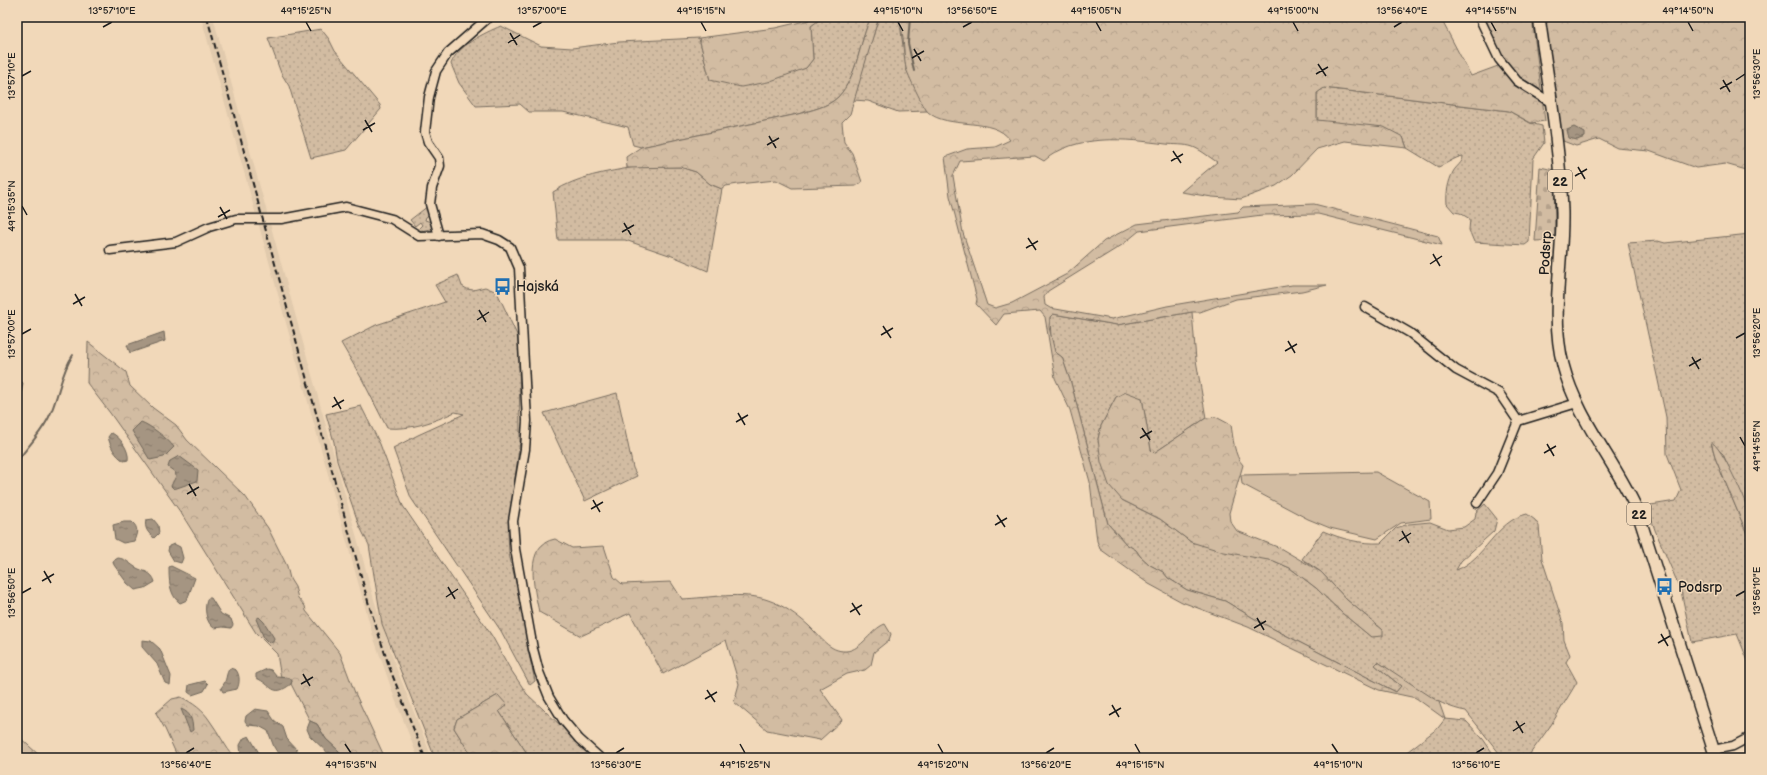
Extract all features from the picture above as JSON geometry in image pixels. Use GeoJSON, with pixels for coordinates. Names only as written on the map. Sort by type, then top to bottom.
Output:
{"type":"FeatureCollection","features":[{"type":"Feature","properties":{"kind":"main road","name":"22"},"geometry":{"type":"LineString","coordinates":[[1539,17],[1550,102]]}},
{"type":"Feature","properties":{"kind":"main road","name":"Podsrp"},"geometry":{"type":"LineString","coordinates":[[1550,102],[1558,158],[1562,213],[1557,313],[1560,346],[1567,377],[1577,403],[1620,474],[1637,510],[1715,754]]}},
{"type":"Feature","properties":{"kind":"street"},"geometry":{"type":"LineString","coordinates":[[439,236],[430,204],[432,188],[440,166],[439,158],[428,142],[425,132],[429,98],[436,71],[448,53],[489,17]]}},
{"type":"Feature","properties":{"kind":"street"},"geometry":{"type":"LineString","coordinates":[[1479,17],[1499,59],[1517,81],[1550,102]]}},
{"type":"Feature","properties":{"kind":"street"},"geometry":{"type":"LineString","coordinates":[[110,250],[176,242],[210,227],[236,219],[281,218],[346,207],[392,219],[419,236],[482,234],[499,240],[510,247],[519,268],[527,421],[525,449],[513,521],[514,549],[533,649],[549,698],[563,720],[600,758]]}},
{"type":"Feature","properties":{"kind":"street"},"geometry":{"type":"LineString","coordinates":[[1365,307],[1410,333],[1456,370],[1499,393],[1518,420]]}},
{"type":"Feature","properties":{"kind":"street"},"geometry":{"type":"LineString","coordinates":[[1518,420],[1577,403]]}},
{"type":"Feature","properties":{"kind":"street"},"geometry":{"type":"LineString","coordinates":[[1477,503],[1497,473],[1518,420]]}},
{"type":"Feature","properties":{"kind":"street"},"geometry":{"type":"LineString","coordinates":[[1715,754],[1750,737]]}},
{"type":"Feature","properties":{"kind":"shaded area"},"geometry":{"type":"Polygon","coordinates":[[[201,17],[213,17],[375,603],[396,667],[432,758],[418,758],[373,636],[201,17]]]}},
{"type":"Feature","properties":{"kind":"green space"},"geometry":{"type":"Polygon","coordinates":[[[812,17],[823,17],[811,26],[813,59],[806,68],[768,82],[741,87],[710,80],[699,38],[775,28],[809,20],[812,17]]]}},
{"type":"Feature","properties":{"kind":"green space"},"geometry":{"type":"Polygon","coordinates":[[[823,17],[871,17],[850,79],[845,89],[834,100],[819,108],[798,114],[641,147],[633,145],[628,127],[563,112],[529,112],[520,104],[476,106],[459,83],[451,64],[454,57],[465,46],[479,36],[501,26],[541,46],[572,48],[619,42],[699,38],[710,80],[789,73],[806,68],[813,59],[811,26],[823,17]]]}},
{"type":"Feature","properties":{"kind":"green space"},"geometry":{"type":"Polygon","coordinates":[[[871,17],[881,17],[878,20],[850,114],[842,122],[844,142],[852,153],[862,182],[856,186],[792,188],[776,180],[726,186],[722,189],[710,184],[696,172],[680,167],[627,168],[626,157],[641,147],[798,114],[819,108],[834,100],[845,89],[850,79],[871,17]]]}},
{"type":"Feature","properties":{"kind":"green space"},"geometry":{"type":"Polygon","coordinates":[[[881,17],[896,17],[900,23],[906,69],[927,111],[898,112],[868,101],[853,100],[878,20],[881,17]]]}},
{"type":"Feature","properties":{"kind":"green space"},"geometry":{"type":"Polygon","coordinates":[[[896,17],[1440,17],[1471,76],[1498,66],[1475,17],[1532,17],[1545,121],[1531,123],[1509,111],[1324,88],[1317,93],[1317,120],[1384,127],[1403,137],[1407,148],[1345,141],[1317,149],[1292,175],[1276,186],[1241,199],[1212,197],[1181,192],[1217,162],[1199,150],[1183,145],[1135,141],[1102,140],[1086,142],[1057,152],[1044,161],[1035,156],[960,161],[953,176],[963,233],[987,305],[995,308],[1012,303],[1067,274],[1104,241],[1137,224],[1238,212],[1243,207],[1314,204],[1438,236],[1442,245],[1318,214],[1262,215],[1139,231],[1122,245],[1048,291],[1044,297],[1045,305],[1050,308],[1112,319],[1167,306],[1292,285],[1327,285],[1302,291],[1236,299],[1200,312],[1192,312],[1117,325],[1053,314],[1050,317],[1049,327],[1055,352],[1062,357],[1071,383],[1108,524],[1126,544],[1136,550],[1150,565],[1163,572],[1168,578],[1187,590],[1225,601],[1260,622],[1396,692],[1401,686],[1375,665],[1378,662],[1439,702],[1445,719],[1416,698],[1379,690],[1248,627],[1182,602],[1149,584],[1100,549],[1097,541],[1090,482],[1070,410],[1055,378],[1045,317],[1040,311],[1004,314],[996,325],[976,304],[977,299],[950,196],[945,157],[967,149],[995,147],[1010,140],[1003,133],[993,128],[982,125],[947,121],[928,112],[907,71],[901,27],[896,17]]]}},
{"type":"Feature","properties":{"kind":"green space"},"geometry":{"type":"Polygon","coordinates":[[[1545,17],[1750,17],[1750,171],[1725,164],[1696,168],[1649,151],[1617,148],[1599,139],[1576,146],[1563,141],[1545,17]]]}},
{"type":"Feature","properties":{"kind":"green space"},"geometry":{"type":"Polygon","coordinates":[[[321,29],[329,39],[335,51],[380,105],[381,109],[346,150],[311,158],[289,86],[281,73],[268,38],[321,29]]]}},
{"type":"Feature","properties":{"kind":"green space"},"geometry":{"type":"Polygon","coordinates":[[[1324,88],[1509,111],[1530,123],[1542,126],[1544,143],[1533,159],[1529,242],[1525,245],[1474,242],[1469,230],[1470,219],[1460,213],[1454,212],[1447,204],[1447,192],[1450,180],[1454,170],[1462,161],[1463,156],[1438,167],[1407,148],[1403,137],[1317,120],[1317,93],[1324,88]]]}},
{"type":"Feature","properties":{"kind":"green space"},"geometry":{"type":"Polygon","coordinates":[[[635,167],[680,167],[696,172],[710,184],[722,189],[708,271],[675,257],[625,240],[558,240],[553,192],[582,178],[635,167]]]}},
{"type":"Feature","properties":{"kind":"green space"},"geometry":{"type":"Polygon","coordinates":[[[1540,167],[1554,170],[1555,240],[1535,241],[1540,167]]]}},
{"type":"Feature","properties":{"kind":"green space"},"geometry":{"type":"Polygon","coordinates":[[[428,206],[430,214],[425,220],[431,222],[435,228],[421,231],[418,229],[422,225],[420,222],[415,226],[410,220],[428,206]]]}},
{"type":"Feature","properties":{"kind":"green space"},"geometry":{"type":"Polygon","coordinates":[[[1750,234],[1750,517],[1723,454],[1711,443],[1716,460],[1750,541],[1750,666],[1737,634],[1692,642],[1681,591],[1655,530],[1648,509],[1651,505],[1676,501],[1681,490],[1667,454],[1666,417],[1628,243],[1658,241],[1665,243],[1750,234]]]}},
{"type":"Feature","properties":{"kind":"green space"},"geometry":{"type":"Polygon","coordinates":[[[458,275],[462,286],[467,289],[473,290],[485,287],[497,292],[517,335],[519,351],[520,441],[508,532],[509,554],[523,611],[528,650],[535,681],[530,685],[501,631],[411,498],[393,448],[464,414],[455,412],[438,419],[405,428],[387,428],[362,379],[341,343],[376,325],[445,302],[435,285],[458,275]]]}},
{"type":"Feature","properties":{"kind":"green space"},"geometry":{"type":"Polygon","coordinates":[[[1192,312],[1196,360],[1206,418],[1154,453],[1151,450],[1142,398],[1116,397],[1101,426],[1098,439],[1122,500],[1160,519],[1191,542],[1274,561],[1290,568],[1316,588],[1342,613],[1371,637],[1383,630],[1347,600],[1321,572],[1302,559],[1323,531],[1351,540],[1366,543],[1381,543],[1396,528],[1409,524],[1430,522],[1448,529],[1464,527],[1475,519],[1476,512],[1485,504],[1497,519],[1494,531],[1461,561],[1456,570],[1475,558],[1506,524],[1527,514],[1535,520],[1539,526],[1542,559],[1563,623],[1564,640],[1570,655],[1566,662],[1577,682],[1551,725],[1527,758],[1503,758],[1466,711],[1443,704],[1431,698],[1378,662],[1375,665],[1401,686],[1396,692],[1260,622],[1225,601],[1187,590],[1168,578],[1163,572],[1150,565],[1136,550],[1126,544],[1108,524],[1071,383],[1062,357],[1055,352],[1051,339],[1050,317],[1053,314],[1117,325],[1192,312]]]}},
{"type":"Feature","properties":{"kind":"green space"},"geometry":{"type":"Polygon","coordinates":[[[88,342],[126,372],[130,386],[153,408],[176,425],[187,440],[245,496],[268,528],[287,566],[290,579],[295,587],[298,598],[305,606],[306,611],[340,653],[355,693],[385,758],[343,758],[339,751],[326,739],[317,724],[310,721],[291,684],[292,681],[287,677],[281,678],[277,654],[256,633],[181,513],[87,383],[88,342]]]}},
{"type":"Feature","properties":{"kind":"green space"},"geometry":{"type":"Polygon","coordinates":[[[17,377],[23,383],[17,415],[17,377]]]}},
{"type":"Feature","properties":{"kind":"green space"},"geometry":{"type":"Polygon","coordinates":[[[1126,392],[1142,398],[1151,450],[1154,453],[1206,418],[1216,417],[1231,425],[1236,452],[1243,465],[1229,513],[1230,521],[1237,531],[1280,548],[1321,572],[1347,600],[1383,630],[1383,636],[1371,637],[1342,613],[1316,588],[1290,568],[1274,561],[1224,552],[1191,542],[1160,519],[1122,500],[1109,485],[1101,462],[1098,439],[1101,426],[1116,397],[1126,392]]]}},
{"type":"Feature","properties":{"kind":"green space"},"geometry":{"type":"Polygon","coordinates":[[[617,393],[633,468],[637,476],[585,501],[544,413],[617,393]]]}},
{"type":"Feature","properties":{"kind":"green space"},"geometry":{"type":"Polygon","coordinates":[[[361,406],[380,444],[403,506],[492,636],[509,667],[527,694],[595,758],[530,758],[499,711],[498,695],[457,719],[454,728],[473,758],[435,758],[382,624],[369,545],[359,525],[337,461],[334,442],[326,414],[361,406]]]}},
{"type":"Feature","properties":{"kind":"green space"},"geometry":{"type":"Polygon","coordinates":[[[1711,442],[1716,446],[1727,463],[1748,509],[1751,519],[1750,541],[1716,460],[1711,442]]]}},
{"type":"Feature","properties":{"kind":"green space"},"geometry":{"type":"Polygon","coordinates":[[[1376,472],[1430,502],[1431,519],[1401,523],[1377,539],[1330,528],[1308,519],[1242,484],[1241,475],[1376,472]]]}},
{"type":"Feature","properties":{"kind":"green space"},"geometry":{"type":"Polygon","coordinates":[[[555,539],[572,548],[604,546],[614,577],[622,584],[671,582],[682,599],[737,595],[758,597],[774,602],[795,614],[825,643],[840,651],[852,650],[857,647],[875,630],[885,624],[891,634],[889,640],[874,652],[871,665],[865,670],[847,674],[820,689],[842,720],[820,740],[767,730],[734,702],[739,684],[726,640],[663,674],[630,613],[581,636],[539,612],[533,580],[535,558],[538,550],[545,543],[555,539]]]}},
{"type":"Feature","properties":{"kind":"green space"},"geometry":{"type":"Polygon","coordinates":[[[498,695],[507,705],[499,711],[530,758],[473,758],[454,728],[457,719],[498,695]]]}},
{"type":"Feature","properties":{"kind":"green space"},"geometry":{"type":"Polygon","coordinates":[[[181,697],[194,704],[204,713],[235,758],[178,758],[156,713],[172,699],[181,697]]]}},
{"type":"Feature","properties":{"kind":"green space"},"geometry":{"type":"Polygon","coordinates":[[[1445,719],[1466,721],[1483,739],[1496,758],[1399,758],[1438,728],[1445,719]]]}},
{"type":"Feature","properties":{"kind":"green space"},"geometry":{"type":"Polygon","coordinates":[[[17,735],[42,758],[21,758],[17,754],[17,735]]]}},
{"type":"Feature","properties":{"kind":"water"},"geometry":{"type":"Polygon","coordinates":[[[1574,127],[1585,133],[1585,137],[1577,140],[1569,138],[1567,130],[1574,127]]]}},
{"type":"Feature","properties":{"kind":"water"},"geometry":{"type":"Polygon","coordinates":[[[164,332],[165,341],[130,353],[127,345],[164,332]]]}},
{"type":"Feature","properties":{"kind":"water"},"geometry":{"type":"Polygon","coordinates":[[[141,422],[159,433],[174,447],[164,457],[150,460],[132,431],[141,422]]]}},
{"type":"Feature","properties":{"kind":"water"},"geometry":{"type":"Polygon","coordinates":[[[111,433],[117,437],[126,448],[128,460],[124,461],[118,456],[110,445],[108,437],[111,433]]]}},
{"type":"Feature","properties":{"kind":"water"},"geometry":{"type":"Polygon","coordinates":[[[179,456],[198,470],[197,481],[174,489],[171,486],[176,476],[175,472],[168,467],[170,461],[179,456]]]}},
{"type":"Feature","properties":{"kind":"water"},"geometry":{"type":"Polygon","coordinates":[[[153,519],[158,525],[159,533],[154,538],[146,528],[146,520],[153,519]]]}},
{"type":"Feature","properties":{"kind":"water"},"geometry":{"type":"Polygon","coordinates":[[[124,522],[132,522],[136,526],[137,533],[134,541],[123,543],[115,539],[113,525],[124,522]]]}},
{"type":"Feature","properties":{"kind":"water"},"geometry":{"type":"Polygon","coordinates":[[[174,544],[180,547],[183,558],[181,563],[174,561],[168,551],[169,546],[174,544]]]}},
{"type":"Feature","properties":{"kind":"water"},"geometry":{"type":"Polygon","coordinates":[[[118,558],[125,560],[149,574],[154,578],[155,582],[145,588],[135,590],[127,583],[114,565],[113,561],[118,558]]]}},
{"type":"Feature","properties":{"kind":"water"},"geometry":{"type":"Polygon","coordinates":[[[171,566],[195,578],[187,600],[180,603],[176,600],[170,586],[169,567],[171,566]]]}},
{"type":"Feature","properties":{"kind":"water"},"geometry":{"type":"Polygon","coordinates":[[[208,598],[211,598],[221,614],[231,619],[233,625],[231,628],[214,628],[211,626],[206,614],[206,602],[208,598]]]}},
{"type":"Feature","properties":{"kind":"water"},"geometry":{"type":"Polygon","coordinates":[[[259,617],[274,638],[273,642],[269,643],[264,638],[256,619],[259,617]]]}},
{"type":"Feature","properties":{"kind":"water"},"geometry":{"type":"Polygon","coordinates":[[[142,640],[151,641],[160,649],[171,676],[170,685],[165,683],[157,664],[142,647],[142,640]]]}},
{"type":"Feature","properties":{"kind":"water"},"geometry":{"type":"Polygon","coordinates":[[[230,668],[236,670],[238,674],[238,687],[237,689],[223,692],[221,688],[230,668]]]}},
{"type":"Feature","properties":{"kind":"water"},"geometry":{"type":"Polygon","coordinates":[[[267,669],[271,670],[277,677],[290,678],[292,681],[291,684],[280,690],[272,689],[256,678],[256,674],[267,669]]]}},
{"type":"Feature","properties":{"kind":"water"},"geometry":{"type":"Polygon","coordinates":[[[205,681],[208,684],[204,691],[192,695],[188,692],[189,685],[205,681]]]}},
{"type":"Feature","properties":{"kind":"water"},"geometry":{"type":"Polygon","coordinates":[[[181,709],[187,712],[190,717],[193,730],[190,732],[181,709]]]}},
{"type":"Feature","properties":{"kind":"water"},"geometry":{"type":"Polygon","coordinates":[[[255,709],[268,711],[274,720],[283,727],[287,739],[297,750],[296,758],[281,758],[274,747],[268,731],[259,726],[248,725],[245,721],[246,716],[255,709]]]}},
{"type":"Feature","properties":{"kind":"water"},"geometry":{"type":"Polygon","coordinates":[[[310,721],[317,724],[326,739],[339,751],[342,758],[333,758],[310,736],[307,729],[310,721]]]}},
{"type":"Feature","properties":{"kind":"water"},"geometry":{"type":"Polygon","coordinates":[[[249,736],[262,758],[241,758],[240,745],[244,738],[249,736]]]}},
{"type":"Feature","properties":{"kind":"waterway"},"geometry":{"type":"LineString","coordinates":[[910,17],[908,43],[914,71]]}},
{"type":"Feature","properties":{"kind":"waterway"},"geometry":{"type":"LineString","coordinates":[[17,461],[45,425],[55,403],[65,370],[73,355]]}},
{"type":"Feature","properties":{"kind":"railway"},"geometry":{"type":"LineString","coordinates":[[207,17],[369,605],[390,669],[425,758]]}},
{"type":"Feature","properties":{"kind":"place","name":"Hajská"},"geometry":{"type":"Point","coordinates":[503,286]}},
{"type":"Feature","properties":{"kind":"place","name":"Podsrp"},"geometry":{"type":"Point","coordinates":[1665,587]}}]}
